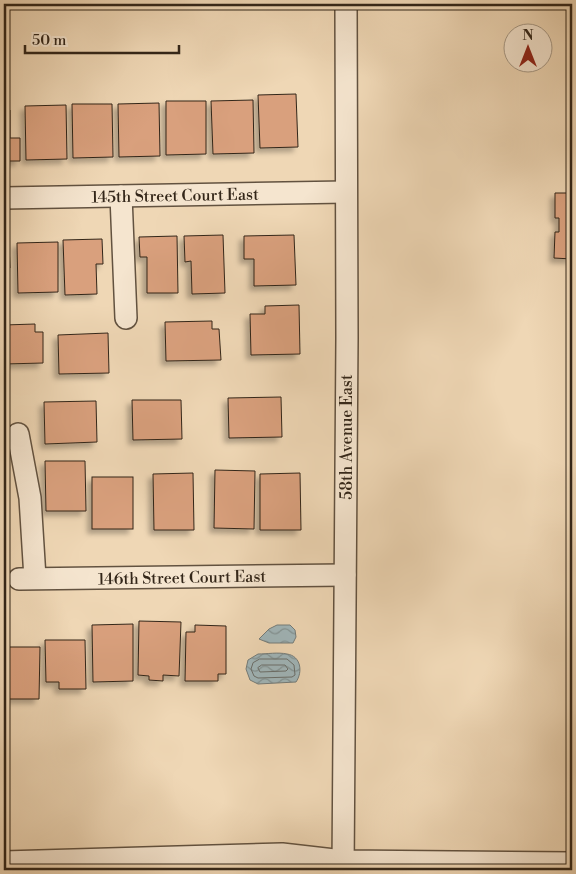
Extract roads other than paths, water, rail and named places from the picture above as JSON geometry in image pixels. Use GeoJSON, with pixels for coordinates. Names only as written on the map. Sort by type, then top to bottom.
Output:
{"type":"FeatureCollection","features":[{"type":"Feature","properties":{"kind":"street","name":"58th Avenue East"},"geometry":{"type":"LineString","coordinates":[[343,866],[346,4]]}},
{"type":"Feature","properties":{"kind":"street","name":"145th Street Court East"},"geometry":{"type":"LineString","coordinates":[[4,198],[346,192]]}},
{"type":"Feature","properties":{"kind":"street"},"geometry":{"type":"LineString","coordinates":[[121,196],[126,318]]}},
{"type":"Feature","properties":{"kind":"street","name":"146th Street Court East"},"geometry":{"type":"LineString","coordinates":[[18,434],[30,498],[27,578],[345,576]]}},
{"type":"Feature","properties":{"kind":"street"},"geometry":{"type":"LineString","coordinates":[[4,862],[282,854],[343,866],[572,863]]}},
{"type":"Feature","properties":{"kind":"water"},"geometry":{"type":"Polygon","coordinates":[[[277,625],[290,625],[295,630],[296,637],[293,643],[269,643],[259,639],[269,629],[277,625]]]}},
{"type":"Feature","properties":{"kind":"water"},"geometry":{"type":"Polygon","coordinates":[[[284,653],[292,655],[298,661],[300,669],[296,682],[258,684],[250,680],[246,669],[248,660],[258,654],[284,653]]]}}]}
